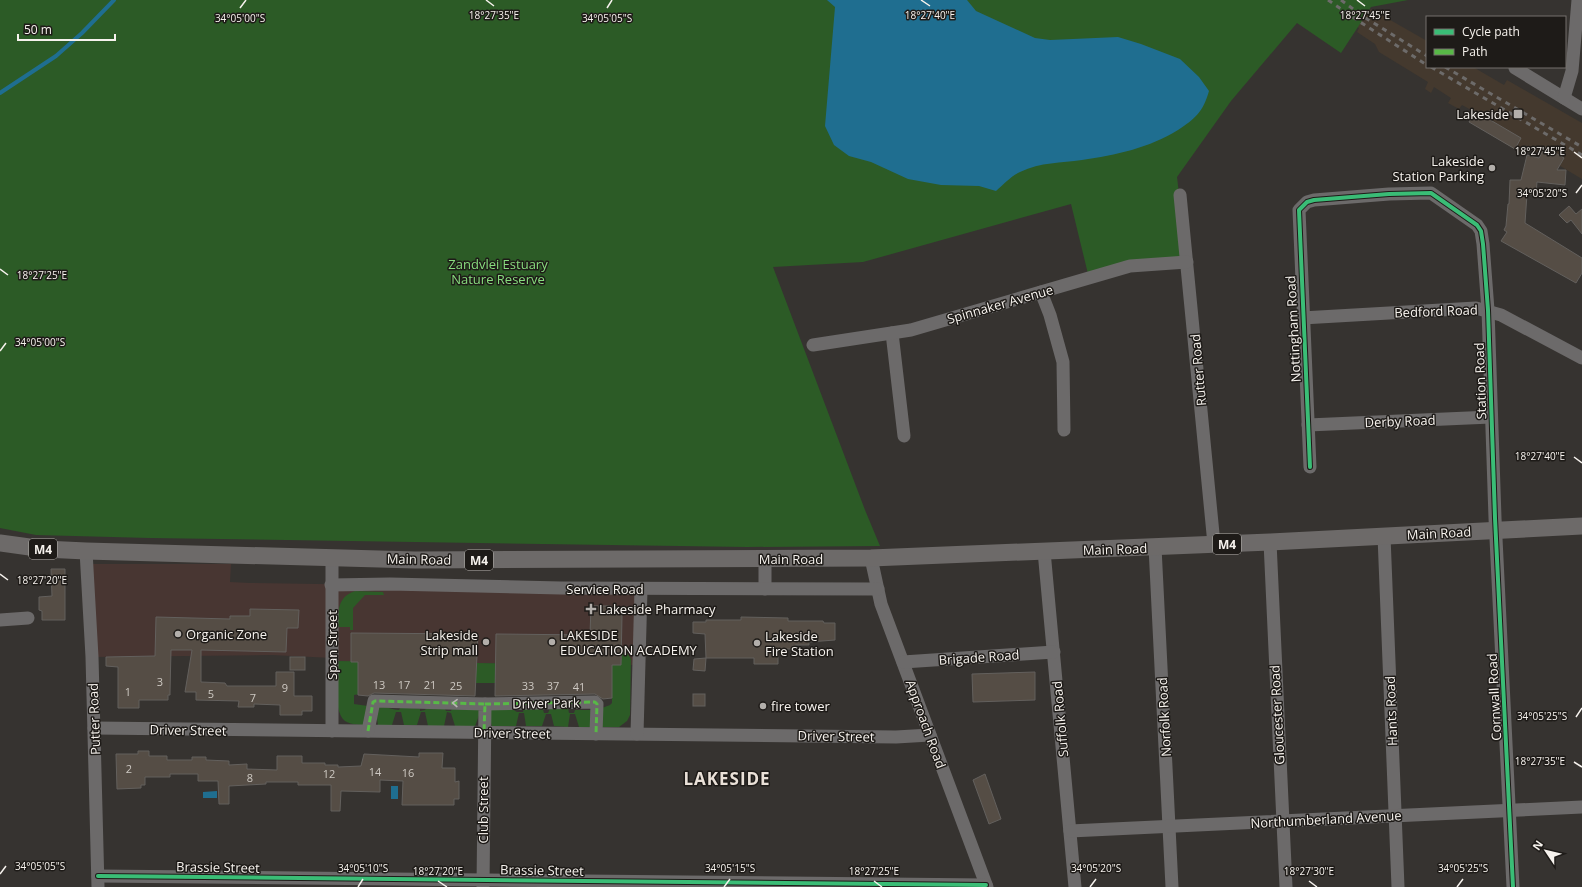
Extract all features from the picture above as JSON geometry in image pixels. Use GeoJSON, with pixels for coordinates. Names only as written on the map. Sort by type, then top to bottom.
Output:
{"type":"FeatureCollection","features":[{"type":"Feature","properties":{"kind":"main road","name":"Main Road"},"geometry":{"type":"LineString","coordinates":[[0,543],[44,549],[86,551],[332,558],[871,558],[1270,542],[1582,526]]}},
{"type":"Feature","properties":{"kind":"street"},"geometry":{"type":"LineString","coordinates":[[1564,98],[1572,71],[1578,0]]}},
{"type":"Feature","properties":{"kind":"street"},"geometry":{"type":"LineString","coordinates":[[1515,68],[1582,109]]}},
{"type":"Feature","properties":{"kind":"street","name":"Nottingham Road"},"geometry":{"type":"LineString","coordinates":[[1310,467],[1302,318],[1299,212],[1304,204],[1314,200],[1389,194],[1431,193],[1476,224],[1481,231]]}},
{"type":"Feature","properties":{"kind":"street","name":"Rutter Road"},"geometry":{"type":"LineString","coordinates":[[1180,195],[1214,544]]}},
{"type":"Feature","properties":{"kind":"street","name":"Station Road"},"geometry":{"type":"LineString","coordinates":[[1481,231],[1488,310],[1496,530]]}},
{"type":"Feature","properties":{"kind":"street","name":"Spinnaker Avenue"},"geometry":{"type":"LineString","coordinates":[[813,345],[911,330],[1130,266],[1187,262]]}},
{"type":"Feature","properties":{"kind":"street"},"geometry":{"type":"LineString","coordinates":[[1042,292],[1063,362],[1064,430]]}},
{"type":"Feature","properties":{"kind":"street","name":"Bedford Road"},"geometry":{"type":"LineString","coordinates":[[1302,318],[1466,307],[1488,310],[1582,358]]}},
{"type":"Feature","properties":{"kind":"street"},"geometry":{"type":"LineString","coordinates":[[892,333],[904,436]]}},
{"type":"Feature","properties":{"kind":"street","name":"Derby Road"},"geometry":{"type":"LineString","coordinates":[[1308,425],[1491,417]]}},
{"type":"Feature","properties":{"kind":"street","name":"Cornwall Road"},"geometry":{"type":"LineString","coordinates":[[1496,530],[1513,887]]}},
{"type":"Feature","properties":{"kind":"street","name":"Hants Road"},"geometry":{"type":"LineString","coordinates":[[1384,536],[1398,887]]}},
{"type":"Feature","properties":{"kind":"street","name":"Gloucester Road"},"geometry":{"type":"LineString","coordinates":[[1270,542],[1286,887]]}},
{"type":"Feature","properties":{"kind":"street","name":"Norfolk Road"},"geometry":{"type":"LineString","coordinates":[[1155,547],[1172,887]]}},
{"type":"Feature","properties":{"kind":"street","name":"Putter Road"},"geometry":{"type":"LineString","coordinates":[[86,551],[94,728],[98,881]]}},
{"type":"Feature","properties":{"kind":"street","name":"Suffolk Road"},"geometry":{"type":"LineString","coordinates":[[1044,551],[1075,887]]}},
{"type":"Feature","properties":{"kind":"street","name":"Span Street"},"geometry":{"type":"LineString","coordinates":[[332,558],[332,731]]}},
{"type":"Feature","properties":{"kind":"street","name":"Approach Road"},"geometry":{"type":"LineString","coordinates":[[871,558],[881,604],[987,886]]}},
{"type":"Feature","properties":{"kind":"street"},"geometry":{"type":"LineString","coordinates":[[765,559],[765,589]]}},
{"type":"Feature","properties":{"kind":"street","name":"Service Road"},"geometry":{"type":"LineString","coordinates":[[331,585],[390,584],[641,589],[878,589]]}},
{"type":"Feature","properties":{"kind":"street"},"geometry":{"type":"LineString","coordinates":[[637,734],[641,589]]}},
{"type":"Feature","properties":{"kind":"street"},"geometry":{"type":"LineString","coordinates":[[0,620],[28,618]]}},
{"type":"Feature","properties":{"kind":"street","name":"Brigade Road"},"geometry":{"type":"LineString","coordinates":[[903,662],[1054,652]]}},
{"type":"Feature","properties":{"kind":"street","name":"Driver Park"},"geometry":{"type":"LineString","coordinates":[[368,731],[373,702],[375,701],[484,708],[595,702],[597,704],[596,734]]}},
{"type":"Feature","properties":{"kind":"street","name":"Club Street"},"geometry":{"type":"LineString","coordinates":[[483,883],[484,708]]}},
{"type":"Feature","properties":{"kind":"street","name":"Driver Street"},"geometry":{"type":"LineString","coordinates":[[94,728],[888,737],[930,735]]}},
{"type":"Feature","properties":{"kind":"street","name":"Northumberland Avenue"},"geometry":{"type":"LineString","coordinates":[[1070,831],[1582,807]]}},
{"type":"Feature","properties":{"kind":"street","name":"Brassie Street"},"geometry":{"type":"LineString","coordinates":[[98,881],[987,886]]}},
{"type":"Feature","properties":{"kind":"shaded area"},"geometry":{"type":"Polygon","coordinates":[[[1321,0],[1348,0],[1368,14],[1371,9],[1426,40],[1426,68],[1475,68],[1504,85],[1507,80],[1582,123],[1582,179],[1525,145],[1521,153],[1469,122],[1475,112],[1462,105],[1459,109],[1448,103],[1451,98],[1434,87],[1431,93],[1425,89],[1428,82],[1379,52],[1375,44],[1357,32],[1359,28],[1321,0]]]}},
{"type":"Feature","properties":{"kind":"shaded area"},"geometry":{"type":"Polygon","coordinates":[[[87,564],[231,564],[230,582],[250,583],[641,589],[638,665],[351,662],[337,661],[332,658],[272,655],[92,657],[87,564]]]}},
{"type":"Feature","properties":{"kind":"green space","name":"Zandvlei Estuary Nature Reserve"},"geometry":{"type":"Polygon","coordinates":[[[0,0],[1408,0],[1371,7],[1341,53],[1297,23],[1231,101],[1177,177],[1187,262],[1089,278],[1071,204],[863,262],[773,267],[880,546],[747,547],[150,538],[36,535],[0,528],[0,0]]]}},
{"type":"Feature","properties":{"kind":"green space"},"geometry":{"type":"Polygon","coordinates":[[[355,591],[383,592],[384,595],[365,595],[353,608],[353,630],[350,630],[350,627],[338,627],[338,616],[342,601],[345,597],[355,591]]]}},
{"type":"Feature","properties":{"kind":"green space"},"geometry":{"type":"Polygon","coordinates":[[[622,649],[625,650],[631,659],[630,715],[627,721],[619,727],[601,727],[602,708],[612,703],[612,679],[495,674],[495,683],[476,683],[476,674],[354,695],[354,704],[368,706],[367,725],[345,721],[341,716],[337,702],[337,661],[621,665],[622,649]]]}},
{"type":"Feature","properties":{"kind":"green space"},"geometry":{"type":"Polygon","coordinates":[[[401,706],[420,709],[420,711],[425,710],[427,707],[451,711],[452,707],[476,706],[480,713],[475,726],[455,726],[451,713],[447,712],[444,726],[428,726],[425,712],[421,712],[417,725],[404,725],[401,712],[396,712],[392,725],[378,725],[376,712],[377,708],[383,707],[399,710],[401,706]]]}},
{"type":"Feature","properties":{"kind":"green space"},"geometry":{"type":"Polygon","coordinates":[[[507,706],[517,712],[523,712],[524,708],[542,706],[544,713],[548,713],[551,706],[568,708],[569,713],[574,713],[575,710],[591,710],[593,727],[579,727],[575,714],[570,714],[568,727],[554,726],[551,714],[546,714],[542,726],[526,726],[524,713],[519,713],[516,726],[492,726],[488,713],[491,709],[507,706]]]}},
{"type":"Feature","properties":{"kind":"water"},"geometry":{"type":"Polygon","coordinates":[[[827,0],[967,0],[976,11],[1035,38],[1050,40],[1118,37],[1141,44],[1180,59],[1199,77],[1209,91],[1201,110],[1194,118],[1178,130],[1156,142],[1107,156],[1036,166],[1013,176],[996,191],[979,186],[941,185],[908,179],[871,162],[849,156],[834,145],[825,126],[835,7],[827,0]]]}},
{"type":"Feature","properties":{"kind":"water"},"geometry":{"type":"Polygon","coordinates":[[[391,786],[398,786],[398,799],[391,799],[391,786]]]}},
{"type":"Feature","properties":{"kind":"water"},"geometry":{"type":"Polygon","coordinates":[[[217,791],[217,798],[203,798],[203,792],[217,791]]]}},
{"type":"Feature","properties":{"kind":"building"},"geometry":{"type":"Polygon","coordinates":[[[1475,111],[1521,138],[1515,149],[1469,122],[1475,111]]]}},
{"type":"Feature","properties":{"kind":"building"},"geometry":{"type":"Polygon","coordinates":[[[1545,147],[1564,158],[1557,170],[1566,170],[1565,185],[1537,182],[1536,194],[1527,194],[1525,223],[1582,258],[1582,273],[1576,283],[1501,241],[1507,232],[1504,230],[1506,226],[1509,204],[1510,180],[1521,180],[1527,155],[1539,158],[1545,147]]]}},
{"type":"Feature","properties":{"kind":"building"},"geometry":{"type":"Polygon","coordinates":[[[1569,206],[1576,214],[1582,209],[1582,234],[1571,220],[1567,223],[1559,215],[1569,206]]]}},
{"type":"Feature","properties":{"kind":"building"},"geometry":{"type":"Polygon","coordinates":[[[51,569],[65,569],[65,620],[42,620],[42,611],[39,610],[39,597],[52,596],[51,569]]]}},
{"type":"Feature","properties":{"kind":"building"},"geometry":{"type":"Polygon","coordinates":[[[591,606],[611,606],[622,615],[621,665],[612,665],[612,698],[603,699],[595,694],[495,696],[496,634],[590,635],[591,606]]]}},
{"type":"Feature","properties":{"kind":"building"},"geometry":{"type":"Polygon","coordinates":[[[250,609],[299,610],[298,628],[287,628],[286,652],[201,650],[201,682],[225,683],[227,686],[276,686],[276,672],[294,672],[294,696],[312,696],[312,711],[302,711],[302,715],[280,715],[280,705],[254,704],[254,707],[238,707],[239,701],[196,700],[196,692],[185,692],[192,650],[171,650],[170,695],[168,695],[168,700],[139,700],[139,708],[118,708],[118,667],[106,666],[106,657],[155,656],[156,617],[230,619],[230,616],[250,616],[250,609]]]}},
{"type":"Feature","properties":{"kind":"building","name":"Lakeside Fire Station"},"geometry":{"type":"Polygon","coordinates":[[[741,617],[788,618],[788,621],[823,621],[824,623],[835,623],[835,640],[809,642],[809,645],[795,645],[795,649],[778,649],[778,664],[754,664],[754,658],[706,658],[705,634],[693,633],[693,622],[706,622],[706,620],[741,620],[741,617]]]}},
{"type":"Feature","properties":{"kind":"building"},"geometry":{"type":"Polygon","coordinates":[[[351,633],[478,634],[475,696],[374,693],[368,696],[358,695],[358,662],[351,662],[351,633]]]}},
{"type":"Feature","properties":{"kind":"building"},"geometry":{"type":"Polygon","coordinates":[[[290,657],[305,657],[305,670],[290,670],[290,657]]]}},
{"type":"Feature","properties":{"kind":"building"},"geometry":{"type":"Polygon","coordinates":[[[706,658],[705,671],[693,670],[694,659],[706,658]]]}},
{"type":"Feature","properties":{"kind":"building"},"geometry":{"type":"Polygon","coordinates":[[[1035,672],[1035,700],[973,702],[972,674],[1035,672]]]}},
{"type":"Feature","properties":{"kind":"building"},"geometry":{"type":"Polygon","coordinates":[[[693,694],[705,694],[705,706],[693,706],[693,694]]]}},
{"type":"Feature","properties":{"kind":"building"},"geometry":{"type":"Polygon","coordinates":[[[138,751],[149,751],[149,756],[167,756],[167,760],[192,760],[192,757],[206,757],[206,760],[229,761],[229,765],[247,764],[247,769],[277,770],[277,756],[302,756],[302,763],[325,763],[325,765],[338,765],[338,767],[361,766],[364,754],[419,757],[419,753],[443,753],[442,768],[455,768],[455,782],[459,781],[459,799],[454,799],[454,805],[402,805],[403,781],[380,780],[380,792],[341,791],[340,811],[331,811],[331,785],[298,785],[298,782],[266,782],[266,784],[229,786],[229,804],[219,804],[218,781],[198,781],[198,774],[170,774],[170,777],[145,777],[145,785],[141,785],[141,788],[117,789],[116,754],[138,754],[138,751]]]}},
{"type":"Feature","properties":{"kind":"building"},"geometry":{"type":"Polygon","coordinates":[[[985,774],[1001,819],[989,824],[973,780],[985,774]]]}},
{"type":"Feature","properties":{"kind":"waterway"},"geometry":{"type":"LineString","coordinates":[[0,93],[56,56],[82,33],[114,0]]}},
{"type":"Feature","properties":{"kind":"railway"},"geometry":{"type":"LineString","coordinates":[[1328,0],[1426,64]]}},
{"type":"Feature","properties":{"kind":"railway"},"geometry":{"type":"LineString","coordinates":[[1341,0],[1364,17],[1426,55]]}},
{"type":"Feature","properties":{"kind":"railway"},"geometry":{"type":"LineString","coordinates":[[1433,68],[1582,155]]}},
{"type":"Feature","properties":{"kind":"railway"},"geometry":{"type":"LineString","coordinates":[[1447,68],[1582,147]]}},
{"type":"Feature","properties":{"kind":"marked path"},"geometry":{"type":"LineString","coordinates":[[368,731],[373,702],[375,701],[485,704],[484,732]]}},
{"type":"Feature","properties":{"kind":"marked path"},"geometry":{"type":"LineString","coordinates":[[485,704],[595,702],[597,704],[596,734]]}},
{"type":"Feature","properties":{"kind":"cycle path"},"geometry":{"type":"LineString","coordinates":[[1310,467],[1299,210],[1307,202],[1314,200],[1389,194],[1431,193],[1477,225],[1481,231],[1483,244],[1488,310],[1495,518],[1513,887]]}},
{"type":"Feature","properties":{"kind":"cycle path"},"geometry":{"type":"LineString","coordinates":[[98,876],[986,885]]}},
{"type":"Feature","properties":{"kind":"place","name":"Lakeside"},"geometry":{"type":"Point","coordinates":[1518,114]}},
{"type":"Feature","properties":{"kind":"place","name":"Lakeside Station Parking"},"geometry":{"type":"Point","coordinates":[1492,168]}},
{"type":"Feature","properties":{"kind":"place","name":"Lakeside Pharmacy"},"geometry":{"type":"Point","coordinates":[591,609]}},
{"type":"Feature","properties":{"kind":"place","name":"Organic Zone"},"geometry":{"type":"Point","coordinates":[178,634]}},
{"type":"Feature","properties":{"kind":"place","name":"Lakeside Strip mall"},"geometry":{"type":"Point","coordinates":[486,642]}},
{"type":"Feature","properties":{"kind":"place","name":"LAKESIDE EDUCATION ACADEMY"},"geometry":{"type":"Point","coordinates":[552,642]}},
{"type":"Feature","properties":{"kind":"place","name":"Lakeside Fire Station"},"geometry":{"type":"Point","coordinates":[757,643]}},
{"type":"Feature","properties":{"kind":"place","name":"fire tower"},"geometry":{"type":"Point","coordinates":[763,706]}},
{"type":"Feature","properties":{"kind":"district","name":"LAKESIDE"},"geometry":{"type":"Point","coordinates":[727,778]}}]}
